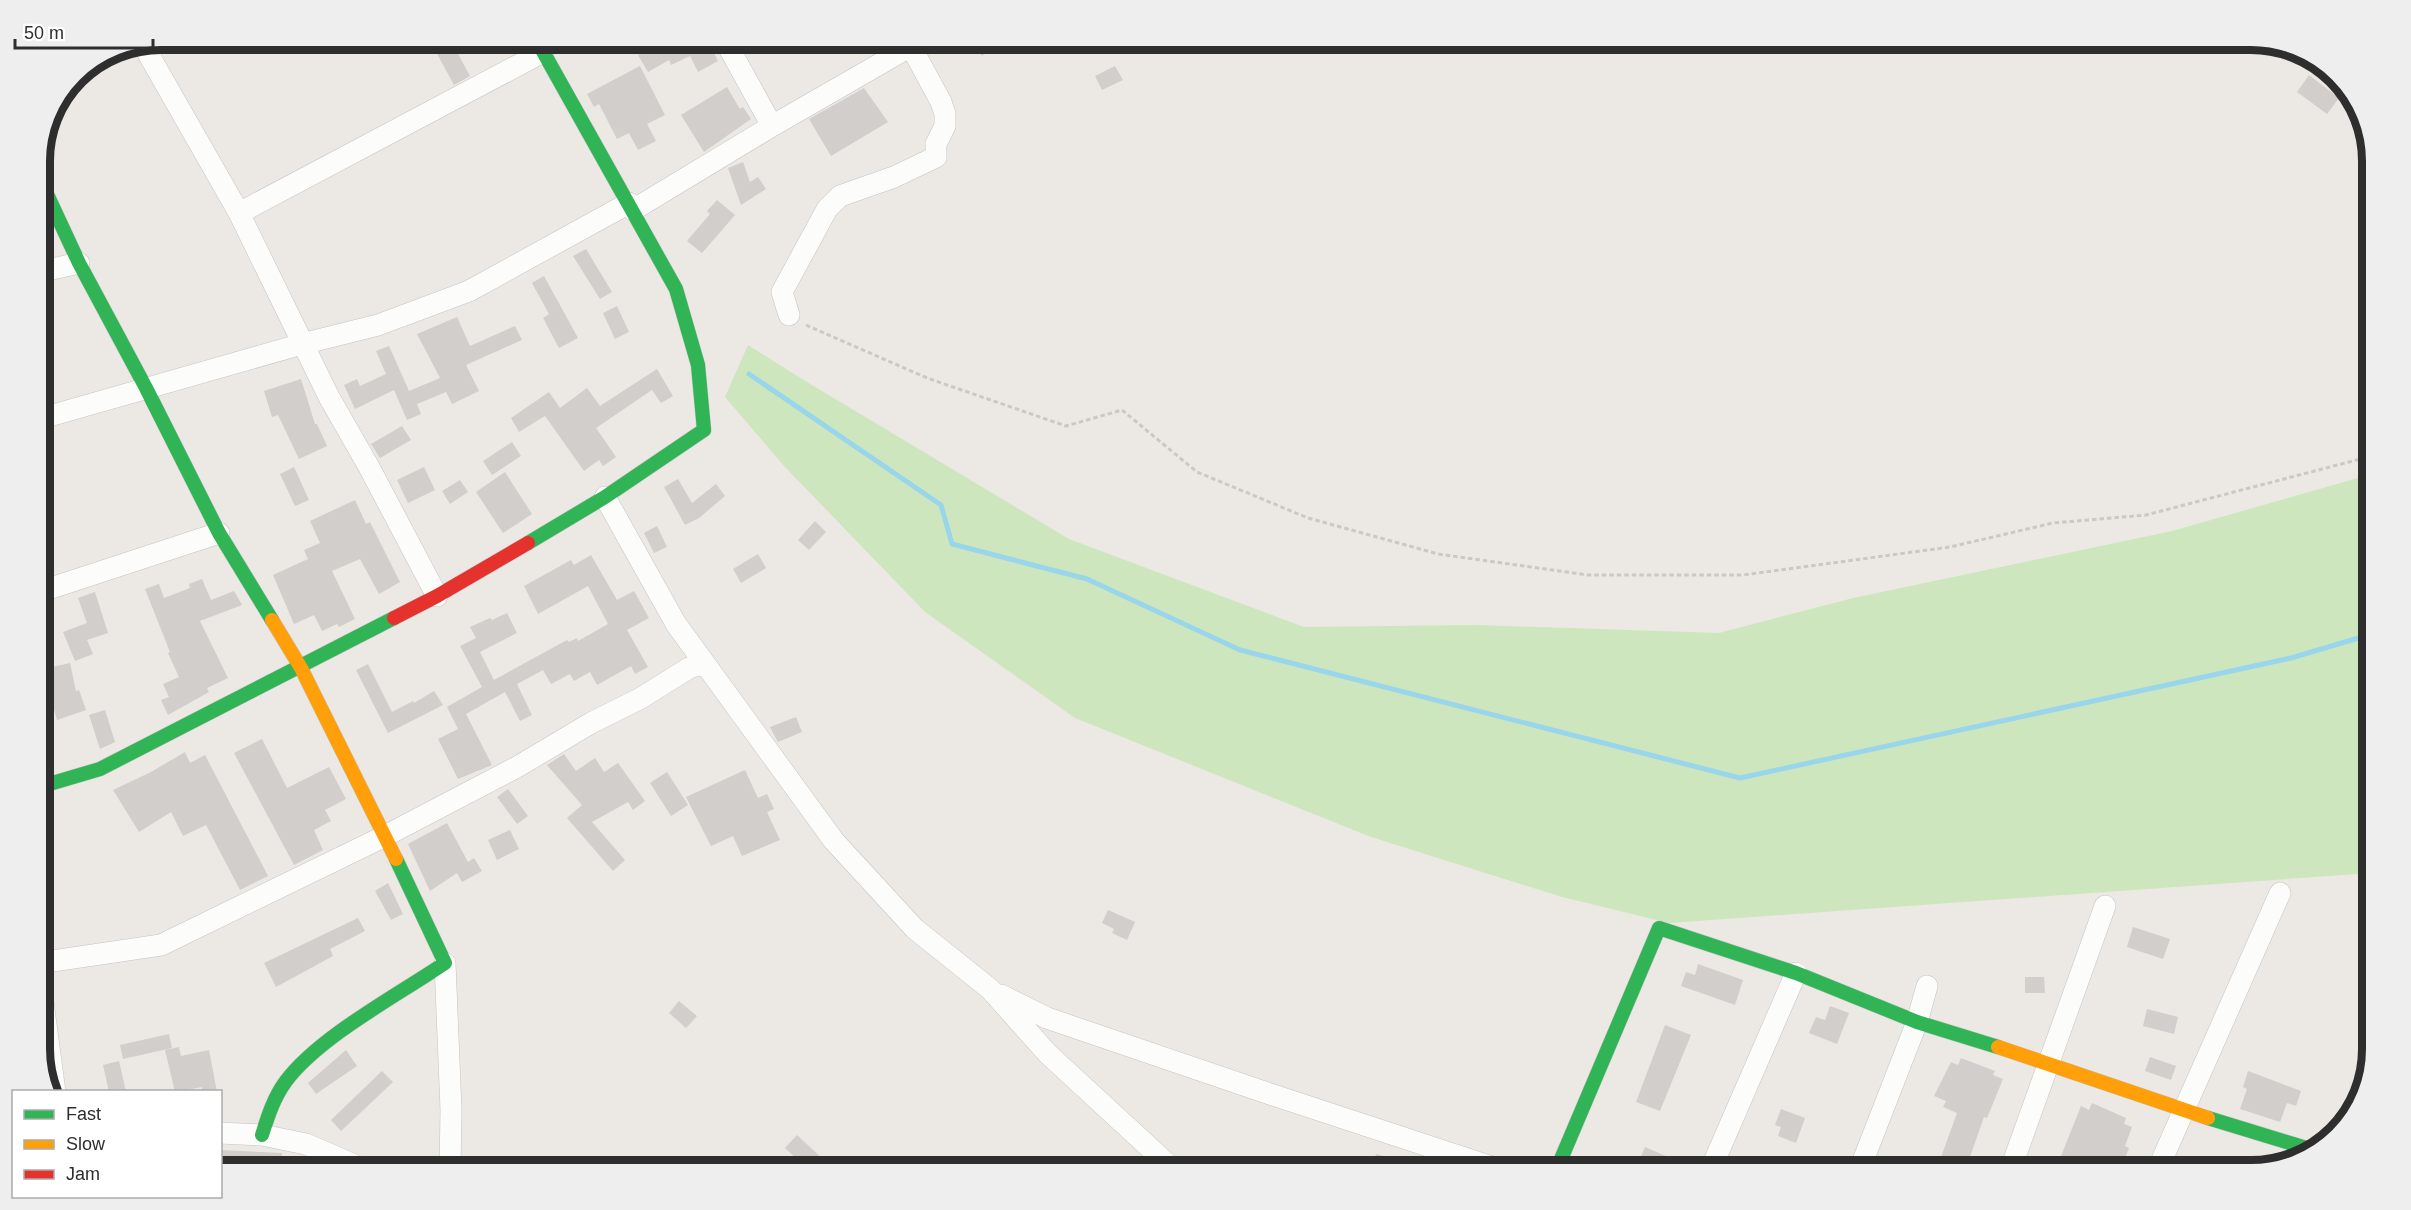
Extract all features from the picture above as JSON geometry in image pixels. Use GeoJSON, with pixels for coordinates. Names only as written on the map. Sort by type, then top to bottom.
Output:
{"type":"FeatureCollection","features":[{"type":"Feature","properties":{"kind":"street"},"geometry":{"type":"LineString","coordinates":[[146,50],[239,213],[302,344],[437,596]]}},
{"type":"Feature","properties":{"kind":"street"},"geometry":{"type":"LineString","coordinates":[[239,213],[533,50]]}},
{"type":"Feature","properties":{"kind":"street"},"geometry":{"type":"LineString","coordinates":[[50,784],[100,770],[437,596],[605,497],[704,430],[698,365],[676,289],[542,50]]}},
{"type":"Feature","properties":{"kind":"street"},"geometry":{"type":"LineString","coordinates":[[730,50],[772,126]]}},
{"type":"Feature","properties":{"kind":"street"},"geometry":{"type":"LineString","coordinates":[[50,416],[302,344],[378,325],[469,291],[631,206],[772,126],[896,50]]}},
{"type":"Feature","properties":{"kind":"street"},"geometry":{"type":"LineString","coordinates":[[789,315],[782,292],[826,209],[840,196],[894,177],[936,157],[936,144],[945,126],[945,114],[913,50]]}},
{"type":"Feature","properties":{"kind":"street"},"geometry":{"type":"LineString","coordinates":[[50,201],[79,263],[219,532],[301,668],[445,963],[451,1110],[450,1160]]}},
{"type":"Feature","properties":{"kind":"street"},"geometry":{"type":"LineString","coordinates":[[50,270],[79,263]]}},
{"type":"Feature","properties":{"kind":"street"},"geometry":{"type":"LineString","coordinates":[[605,497],[676,624],[834,841],[915,929],[990,989],[1048,1054],[1163,1160]]}},
{"type":"Feature","properties":{"kind":"street"},"geometry":{"type":"LineString","coordinates":[[50,588],[219,532]]}},
{"type":"Feature","properties":{"kind":"street"},"geometry":{"type":"LineString","coordinates":[[50,961],[161,945],[385,836],[517,767],[591,723],[641,698],[689,668],[703,664]]}},
{"type":"Feature","properties":{"kind":"street"},"geometry":{"type":"LineString","coordinates":[[2162,1160],[2280,893]]}},
{"type":"Feature","properties":{"kind":"street"},"geometry":{"type":"LineString","coordinates":[[2014,1160],[2105,906]]}},
{"type":"Feature","properties":{"kind":"street"},"geometry":{"type":"LineString","coordinates":[[1561,1160],[1659,928],[1796,973],[1917,1022],[2049,1063],[2182,1110],[2303,1147]]}},
{"type":"Feature","properties":{"kind":"street"},"geometry":{"type":"LineString","coordinates":[[262,1135],[273,1103],[291,1075],[329,1042],[445,963]]}},
{"type":"Feature","properties":{"kind":"street"},"geometry":{"type":"LineString","coordinates":[[1715,1160],[1796,973]]}},
{"type":"Feature","properties":{"kind":"street"},"geometry":{"type":"LineString","coordinates":[[1863,1160],[1917,1022],[1927,986]]}},
{"type":"Feature","properties":{"kind":"street"},"geometry":{"type":"LineString","coordinates":[[990,989],[1047,1018],[1471,1160]]}},
{"type":"Feature","properties":{"kind":"street"},"geometry":{"type":"LineString","coordinates":[[50,1054],[53,1073]]}},
{"type":"Feature","properties":{"kind":"street"},"geometry":{"type":"LineString","coordinates":[[222,1132],[262,1135],[306,1144],[343,1160]]}},
{"type":"Feature","properties":{"kind":"path"},"geometry":{"type":"LineString","coordinates":[[789,315],[828,336],[927,378],[1066,426],[1122,410],[1197,472],[1308,518],[1438,554],[1588,575],[1743,575],[1950,547],[2053,523],[2146,515],[2361,459]]}},
{"type":"Feature","properties":{"kind":"green space"},"geometry":{"type":"Polygon","coordinates":[[[748,345],[1069,539],[1304,627],[1475,625],[1719,633],[1853,598],[2172,531],[2361,477],[2362,874],[1669,923],[1562,897],[1371,837],[1075,718],[925,612],[785,467],[725,397],[748,345]]]}},
{"type":"Feature","properties":{"kind":"building"},"geometry":{"type":"Polygon","coordinates":[[[435,50],[456,50],[470,76],[454,85],[435,50]]]}},
{"type":"Feature","properties":{"kind":"building"},"geometry":{"type":"Polygon","coordinates":[[[647,50],[712,50],[718,61],[698,72],[690,56],[671,65],[669,60],[648,72],[638,55],[647,50]]]}},
{"type":"Feature","properties":{"kind":"building"},"geometry":{"type":"Polygon","coordinates":[[[977,50],[990,50],[982,56],[977,50]]]}},
{"type":"Feature","properties":{"kind":"building"},"geometry":{"type":"Polygon","coordinates":[[[640,66],[665,115],[647,124],[656,141],[638,150],[629,133],[617,139],[599,104],[594,107],[587,94],[640,66]]]}},
{"type":"Feature","properties":{"kind":"building"},"geometry":{"type":"Polygon","coordinates":[[[1115,66],[1123,80],[1102,90],[1095,76],[1115,66]]]}},
{"type":"Feature","properties":{"kind":"building"},"geometry":{"type":"Polygon","coordinates":[[[2309,75],[2339,98],[2327,114],[2297,92],[2309,75]]]}},
{"type":"Feature","properties":{"kind":"building"},"geometry":{"type":"Polygon","coordinates":[[[727,87],[740,109],[743,107],[751,119],[704,152],[681,115],[727,87]]]}},
{"type":"Feature","properties":{"kind":"building"},"geometry":{"type":"Polygon","coordinates":[[[864,88],[888,122],[831,156],[809,119],[864,88]]]}},
{"type":"Feature","properties":{"kind":"building"},"geometry":{"type":"Polygon","coordinates":[[[743,162],[750,182],[758,177],[766,189],[741,205],[728,168],[743,162]]]}},
{"type":"Feature","properties":{"kind":"building"},"geometry":{"type":"Polygon","coordinates":[[[717,200],[735,215],[702,253],[687,241],[710,214],[707,211],[717,200]]]}},
{"type":"Feature","properties":{"kind":"building"},"geometry":{"type":"Polygon","coordinates":[[[586,249],[612,292],[600,299],[573,256],[586,249]]]}},
{"type":"Feature","properties":{"kind":"building"},"geometry":{"type":"Polygon","coordinates":[[[544,276],[578,338],[559,348],[543,318],[549,314],[532,283],[544,276]]]}},
{"type":"Feature","properties":{"kind":"building"},"geometry":{"type":"Polygon","coordinates":[[[617,306],[629,332],[615,339],[603,313],[617,306]]]}},
{"type":"Feature","properties":{"kind":"building"},"geometry":{"type":"Polygon","coordinates":[[[457,317],[470,346],[515,326],[522,340],[466,365],[479,391],[452,404],[446,392],[417,404],[421,414],[407,420],[394,390],[355,409],[344,385],[357,379],[360,386],[386,374],[376,351],[389,346],[409,391],[440,378],[417,334],[457,317]]]}},
{"type":"Feature","properties":{"kind":"building"},"geometry":{"type":"Polygon","coordinates":[[[657,369],[673,396],[661,403],[652,390],[596,428],[616,457],[603,466],[599,460],[584,471],[545,416],[519,432],[511,418],[549,392],[560,408],[587,388],[600,406],[657,369]]]}},
{"type":"Feature","properties":{"kind":"building"},"geometry":{"type":"Polygon","coordinates":[[[301,379],[315,424],[327,446],[299,459],[278,415],[272,417],[264,391],[301,379]]]}},
{"type":"Feature","properties":{"kind":"building"},"geometry":{"type":"Polygon","coordinates":[[[402,426],[411,440],[380,458],[371,444],[402,426]]]}},
{"type":"Feature","properties":{"kind":"building"},"geometry":{"type":"Polygon","coordinates":[[[512,442],[521,456],[492,475],[483,461],[512,442]]]}},
{"type":"Feature","properties":{"kind":"building"},"geometry":{"type":"Polygon","coordinates":[[[294,467],[309,500],[295,506],[280,474],[294,467]]]}},
{"type":"Feature","properties":{"kind":"building"},"geometry":{"type":"Polygon","coordinates":[[[424,467],[435,490],[408,503],[397,480],[424,467]]]}},
{"type":"Feature","properties":{"kind":"building"},"geometry":{"type":"Polygon","coordinates":[[[505,472],[532,514],[503,533],[476,492],[505,472]]]}},
{"type":"Feature","properties":{"kind":"building"},"geometry":{"type":"Polygon","coordinates":[[[678,479],[692,503],[716,484],[725,496],[699,518],[685,525],[664,487],[678,479]]]}},
{"type":"Feature","properties":{"kind":"building"},"geometry":{"type":"Polygon","coordinates":[[[460,480],[468,492],[450,504],[442,491],[460,480]]]}},
{"type":"Feature","properties":{"kind":"building"},"geometry":{"type":"Polygon","coordinates":[[[355,500],[366,524],[370,522],[400,582],[379,594],[360,559],[332,571],[355,619],[339,627],[337,624],[322,631],[314,615],[294,624],[273,575],[308,559],[304,550],[320,543],[310,521],[355,500]]]}},
{"type":"Feature","properties":{"kind":"building"},"geometry":{"type":"Polygon","coordinates":[[[815,521],[826,532],[809,550],[798,540],[815,521]]]}},
{"type":"Feature","properties":{"kind":"building"},"geometry":{"type":"Polygon","coordinates":[[[657,526],[667,547],[654,553],[644,533],[657,526]]]}},
{"type":"Feature","properties":{"kind":"building"},"geometry":{"type":"Polygon","coordinates":[[[758,554],[766,568],[741,583],[733,569],[758,554]]]}},
{"type":"Feature","properties":{"kind":"building"},"geometry":{"type":"Polygon","coordinates":[[[591,555],[617,600],[634,591],[649,618],[627,630],[648,667],[635,674],[631,666],[597,685],[590,672],[574,681],[570,674],[551,684],[543,670],[517,684],[532,715],[520,721],[505,692],[466,714],[492,765],[458,779],[438,739],[458,729],[447,707],[482,687],[460,646],[476,638],[470,627],[507,613],[517,633],[480,652],[494,680],[567,640],[569,642],[577,638],[578,641],[608,624],[588,586],[538,614],[524,586],[571,560],[574,565],[591,555]]]}},
{"type":"Feature","properties":{"kind":"building"},"geometry":{"type":"Polygon","coordinates":[[[202,579],[211,600],[234,591],[242,605],[200,621],[228,678],[207,688],[209,692],[168,715],[161,700],[169,697],[163,684],[179,677],[145,589],[159,584],[164,598],[190,588],[189,584],[202,579]]]}},
{"type":"Feature","properties":{"kind":"building"},"geometry":{"type":"Polygon","coordinates":[[[95,592],[108,633],[87,640],[93,654],[75,661],[63,632],[87,623],[78,598],[95,592]]]}},
{"type":"Feature","properties":{"kind":"building"},"geometry":{"type":"Polygon","coordinates":[[[70,663],[76,691],[79,690],[86,710],[57,720],[50,694],[50,667],[70,663]]]}},
{"type":"Feature","properties":{"kind":"building"},"geometry":{"type":"Polygon","coordinates":[[[368,664],[392,712],[434,691],[443,705],[388,733],[356,670],[368,664]]]}},
{"type":"Feature","properties":{"kind":"building"},"geometry":{"type":"Polygon","coordinates":[[[105,710],[115,742],[100,749],[89,715],[105,710]]]}},
{"type":"Feature","properties":{"kind":"building"},"geometry":{"type":"Polygon","coordinates":[[[796,717],[802,732],[778,742],[770,727],[796,717]]]}},
{"type":"Feature","properties":{"kind":"building"},"geometry":{"type":"Polygon","coordinates":[[[262,739],[287,788],[329,767],[346,799],[325,810],[331,821],[314,830],[323,850],[294,865],[234,753],[262,739]]]}},
{"type":"Feature","properties":{"kind":"building"},"geometry":{"type":"Polygon","coordinates":[[[185,752],[190,763],[205,755],[268,876],[240,890],[206,825],[183,836],[171,812],[139,832],[113,790],[151,772],[185,752]]]}},
{"type":"Feature","properties":{"kind":"building"},"geometry":{"type":"Polygon","coordinates":[[[564,754],[576,771],[595,758],[604,772],[618,763],[645,801],[633,810],[628,802],[592,822],[625,860],[613,871],[567,818],[582,805],[547,765],[564,754]]]}},
{"type":"Feature","properties":{"kind":"building"},"geometry":{"type":"Polygon","coordinates":[[[745,770],[758,798],[767,794],[774,809],[767,812],[780,840],[742,856],[733,836],[711,846],[686,797],[745,770]]]}},
{"type":"Feature","properties":{"kind":"building"},"geometry":{"type":"Polygon","coordinates":[[[667,772],[688,805],[671,816],[650,783],[667,772]]]}},
{"type":"Feature","properties":{"kind":"building"},"geometry":{"type":"Polygon","coordinates":[[[508,789],[528,816],[517,824],[497,797],[508,789]]]}},
{"type":"Feature","properties":{"kind":"building"},"geometry":{"type":"Polygon","coordinates":[[[447,823],[468,862],[474,858],[482,871],[462,882],[457,873],[430,891],[408,844],[447,823]]]}},
{"type":"Feature","properties":{"kind":"building"},"geometry":{"type":"Polygon","coordinates":[[[510,830],[519,849],[497,860],[488,840],[510,830]]]}},
{"type":"Feature","properties":{"kind":"building"},"geometry":{"type":"Polygon","coordinates":[[[388,883],[403,914],[391,920],[375,891],[388,883]]]}},
{"type":"Feature","properties":{"kind":"building"},"geometry":{"type":"Polygon","coordinates":[[[1108,910],[1135,922],[1127,940],[1112,933],[1114,929],[1102,923],[1108,910]]]}},
{"type":"Feature","properties":{"kind":"building"},"geometry":{"type":"Polygon","coordinates":[[[358,918],[365,931],[330,949],[333,956],[276,987],[264,963],[358,918]]]}},
{"type":"Feature","properties":{"kind":"building"},"geometry":{"type":"Polygon","coordinates":[[[2133,927],[2170,939],[2163,959],[2127,947],[2133,927]]]}},
{"type":"Feature","properties":{"kind":"building"},"geometry":{"type":"Polygon","coordinates":[[[1698,964],[1743,980],[1735,1005],[1681,986],[1686,972],[1695,975],[1698,964]]]}},
{"type":"Feature","properties":{"kind":"building"},"geometry":{"type":"Polygon","coordinates":[[[2025,977],[2044,977],[2045,993],[2025,993],[2025,977]]]}},
{"type":"Feature","properties":{"kind":"building"},"geometry":{"type":"Polygon","coordinates":[[[679,1001],[697,1016],[686,1028],[669,1013],[679,1001]]]}},
{"type":"Feature","properties":{"kind":"building"},"geometry":{"type":"Polygon","coordinates":[[[1830,1006],[1849,1013],[1837,1044],[1809,1033],[1816,1017],[1825,1020],[1830,1006]]]}},
{"type":"Feature","properties":{"kind":"building"},"geometry":{"type":"Polygon","coordinates":[[[2147,1009],[2178,1017],[2174,1034],[2143,1026],[2147,1009]]]}},
{"type":"Feature","properties":{"kind":"building"},"geometry":{"type":"Polygon","coordinates":[[[1665,1025],[1691,1035],[1660,1111],[1636,1102],[1665,1025]]]}},
{"type":"Feature","properties":{"kind":"building"},"geometry":{"type":"Polygon","coordinates":[[[169,1034],[172,1048],[123,1059],[120,1045],[169,1034]]]}},
{"type":"Feature","properties":{"kind":"building"},"geometry":{"type":"Polygon","coordinates":[[[179,1047],[181,1056],[209,1050],[217,1090],[202,1090],[202,1087],[175,1090],[165,1050],[179,1047]]]}},
{"type":"Feature","properties":{"kind":"building"},"geometry":{"type":"Polygon","coordinates":[[[346,1050],[357,1066],[316,1094],[308,1083],[346,1050]]]}},
{"type":"Feature","properties":{"kind":"building"},"geometry":{"type":"Polygon","coordinates":[[[2150,1057],[2176,1066],[2171,1080],[2145,1071],[2150,1057]]]}},
{"type":"Feature","properties":{"kind":"building"},"geometry":{"type":"Polygon","coordinates":[[[1961,1058],[1995,1071],[1993,1075],[2003,1079],[1987,1118],[1984,1117],[1969,1160],[1940,1160],[1957,1113],[1943,1107],[1946,1101],[1934,1096],[1951,1062],[1958,1065],[1961,1058]]]}},
{"type":"Feature","properties":{"kind":"building"},"geometry":{"type":"Polygon","coordinates":[[[119,1061],[126,1090],[109,1090],[103,1065],[119,1061]]]}},
{"type":"Feature","properties":{"kind":"building"},"geometry":{"type":"Polygon","coordinates":[[[382,1071],[393,1082],[341,1131],[331,1120],[382,1071]]]}},
{"type":"Feature","properties":{"kind":"building"},"geometry":{"type":"Polygon","coordinates":[[[2248,1071],[2301,1091],[2296,1106],[2287,1103],[2280,1122],[2240,1109],[2247,1089],[2243,1087],[2248,1071]]]}},
{"type":"Feature","properties":{"kind":"building"},"geometry":{"type":"Polygon","coordinates":[[[2092,1103],[2126,1118],[2124,1124],[2132,1127],[2125,1146],[2129,1148],[2124,1160],[2059,1160],[2081,1106],[2089,1110],[2092,1103]]]}},
{"type":"Feature","properties":{"kind":"building"},"geometry":{"type":"Polygon","coordinates":[[[1781,1109],[1805,1118],[1796,1143],[1778,1136],[1781,1127],[1775,1125],[1781,1109]]]}},
{"type":"Feature","properties":{"kind":"building"},"geometry":{"type":"Polygon","coordinates":[[[797,1135],[824,1160],[798,1160],[785,1148],[797,1135]]]}},
{"type":"Feature","properties":{"kind":"building"},"geometry":{"type":"Polygon","coordinates":[[[1645,1147],[1675,1160],[1640,1160],[1645,1147]]]}},
{"type":"Feature","properties":{"kind":"building"},"geometry":{"type":"Polygon","coordinates":[[[222,1150],[282,1153],[281,1159],[283,1160],[222,1160],[222,1150]]]}},
{"type":"Feature","properties":{"kind":"building"},"geometry":{"type":"Polygon","coordinates":[[[1376,1154],[1391,1158],[1390,1160],[1374,1160],[1376,1154]]]}},
{"type":"Feature","properties":{"kind":"waterway"},"geometry":{"type":"LineString","coordinates":[[749,374],[941,505],[952,544],[1087,579],[1240,650],[1740,778],[2291,658],[2362,637]]}},
{"type":"Feature","properties":{"kind":"traffic: fast"},"geometry":{"type":"LineString","coordinates":[[528,543],[605,497],[704,430],[698,365],[676,289],[542,50]]}},
{"type":"Feature","properties":{"kind":"traffic: fast"},"geometry":{"type":"LineString","coordinates":[[50,201],[79,263],[146,388],[219,533],[272,620]]}},
{"type":"Feature","properties":{"kind":"traffic: fast"},"geometry":{"type":"LineString","coordinates":[[50,784],[100,769],[394,618]]}},
{"type":"Feature","properties":{"kind":"traffic: fast"},"geometry":{"type":"LineString","coordinates":[[262,1135],[278,1094],[301,1064],[339,1032],[445,963],[396,859]]}},
{"type":"Feature","properties":{"kind":"traffic: fast"},"geometry":{"type":"LineString","coordinates":[[1561,1160],[1659,928],[1796,973],[1917,1022],[1998,1047]]}},
{"type":"Feature","properties":{"kind":"traffic: fast"},"geometry":{"type":"LineString","coordinates":[[2208,1118],[2303,1147]]}},
{"type":"Feature","properties":{"kind":"traffic: slow"},"geometry":{"type":"LineString","coordinates":[[272,620],[301,668],[396,859]]}},
{"type":"Feature","properties":{"kind":"traffic: slow"},"geometry":{"type":"LineString","coordinates":[[1998,1047],[2208,1118]]}},
{"type":"Feature","properties":{"kind":"traffic: jam"},"geometry":{"type":"LineString","coordinates":[[394,618],[437,596],[528,543]]}}]}
